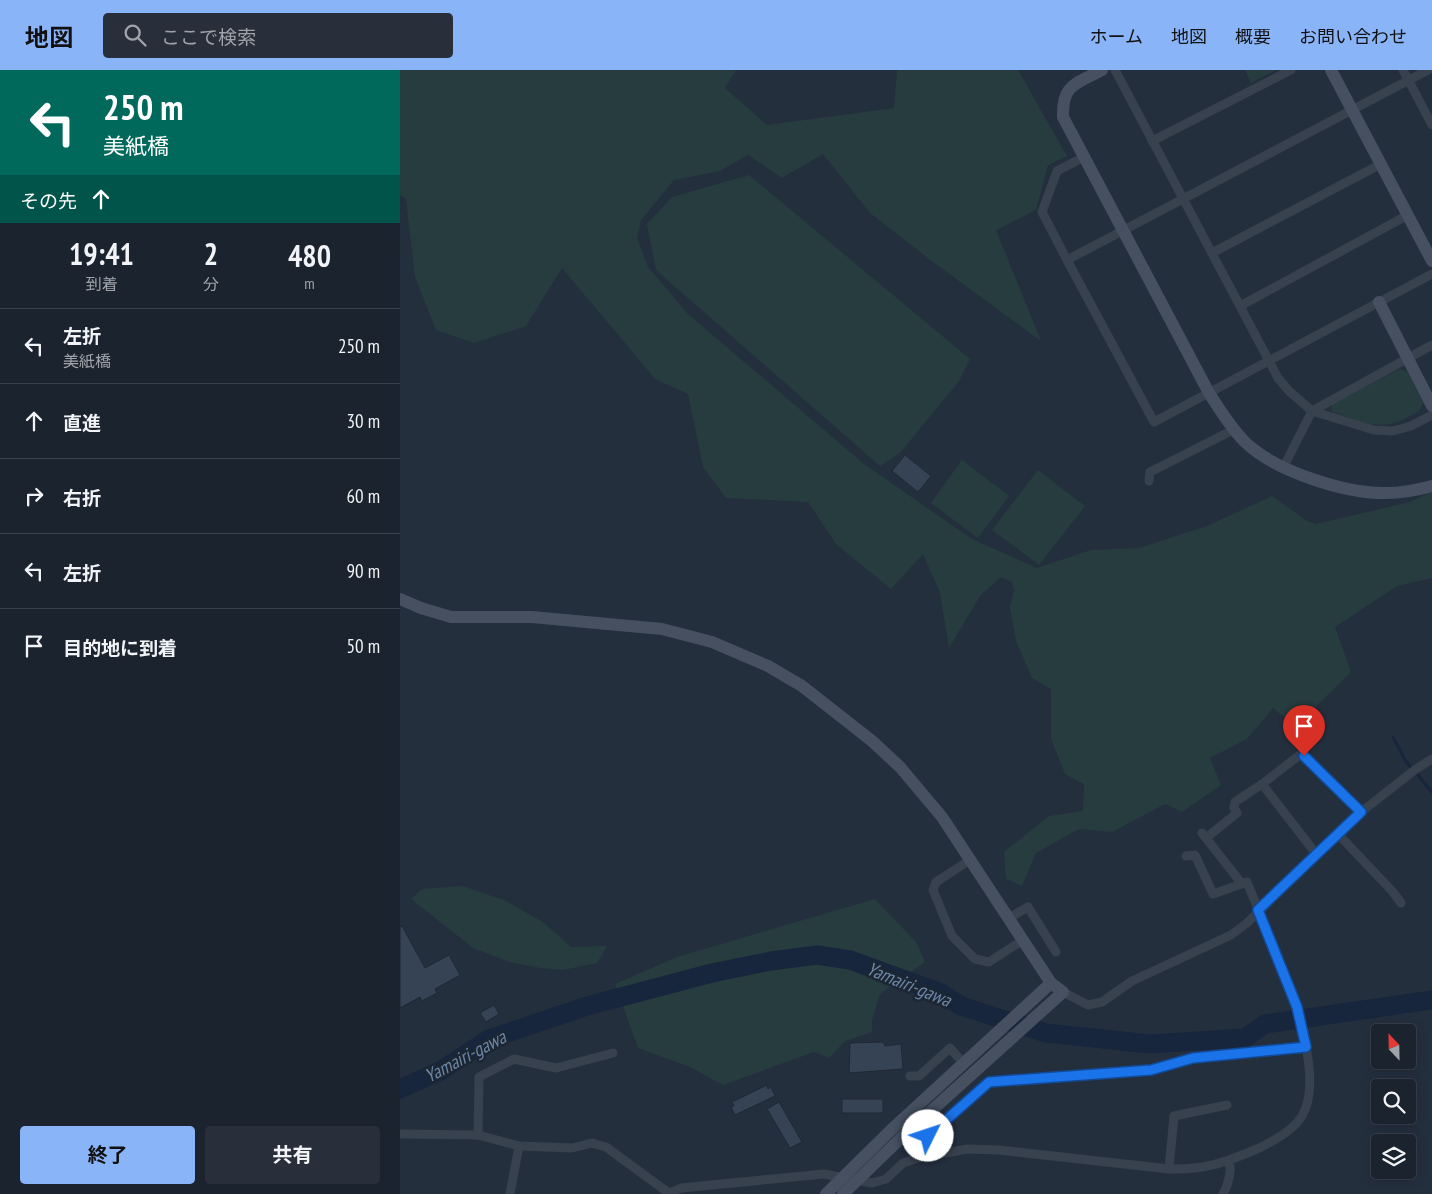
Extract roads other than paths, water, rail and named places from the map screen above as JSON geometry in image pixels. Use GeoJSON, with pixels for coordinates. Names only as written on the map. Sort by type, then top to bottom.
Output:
{"type":"FeatureCollection","features":[{"type":"Feature","properties":{"kind":"street"},"geometry":{"type":"LineString","coordinates":[[1102,70],[1071,87],[1064,96],[1063,117],[1209,393],[1233,430],[1247,444],[1283,468],[1315,480],[1366,492],[1384,494],[1408,492],[1432,486]]}},
{"type":"Feature","properties":{"kind":"street"},"geometry":{"type":"LineString","coordinates":[[1116,70],[1268,361],[1278,378],[1289,391],[1312,411],[1374,430],[1393,431],[1411,426],[1432,415]]}},
{"type":"Feature","properties":{"kind":"street"},"geometry":{"type":"LineString","coordinates":[[1152,141],[1291,70]]}},
{"type":"Feature","properties":{"kind":"street"},"geometry":{"type":"LineString","coordinates":[[1331,70],[1432,261]]}},
{"type":"Feature","properties":{"kind":"street"},"geometry":{"type":"LineString","coordinates":[[1403,70],[1432,125]]}},
{"type":"Feature","properties":{"kind":"street"},"geometry":{"type":"LineString","coordinates":[[1067,260],[1428,70]]}},
{"type":"Feature","properties":{"kind":"street"},"geometry":{"type":"LineString","coordinates":[[1084,157],[1057,171],[1042,212],[1154,422],[1432,274]]}},
{"type":"Feature","properties":{"kind":"street"},"geometry":{"type":"LineString","coordinates":[[1212,253],[1381,164]]}},
{"type":"Feature","properties":{"kind":"street"},"geometry":{"type":"LineString","coordinates":[[1240,306],[1408,215]]}},
{"type":"Feature","properties":{"kind":"street"},"geometry":{"type":"LineString","coordinates":[[1379,302],[1432,406]]}},
{"type":"Feature","properties":{"kind":"street"},"geometry":{"type":"LineString","coordinates":[[1283,468],[1312,411],[1432,345]]}},
{"type":"Feature","properties":{"kind":"street"},"geometry":{"type":"LineString","coordinates":[[1149,481],[1150,472],[1233,430]]}},
{"type":"Feature","properties":{"kind":"street"},"geometry":{"type":"LineString","coordinates":[[400,599],[421,608],[451,616],[532,617],[662,629],[712,642],[768,666],[802,686],[872,741],[900,766],[942,817],[1051,983],[1088,1005],[1102,1002],[1132,981],[1231,935],[1247,922],[1361,812],[1416,769],[1432,759]]}},
{"type":"Feature","properties":{"kind":"street"},"geometry":{"type":"LineString","coordinates":[[1242,884],[1204,835],[1238,813],[1234,808],[1235,802],[1303,754],[1361,812]]}},
{"type":"Feature","properties":{"kind":"street"},"geometry":{"type":"LineString","coordinates":[[1262,784],[1317,855]]}},
{"type":"Feature","properties":{"kind":"street"},"geometry":{"type":"LineString","coordinates":[[1338,834],[1393,892],[1401,903]]}},
{"type":"Feature","properties":{"kind":"street"},"geometry":{"type":"LineString","coordinates":[[400,1134],[478,1135],[519,1146],[572,1148],[592,1143],[606,1147],[670,1194],[681,1188],[824,1174],[872,1183],[886,1179],[903,1163],[918,1158],[967,1149],[999,1150],[1188,1170],[1210,1167],[1229,1161],[1264,1146],[1287,1131],[1301,1118],[1309,1098],[1306,1044],[1297,1007],[1246,882],[1213,894],[1195,855],[1186,856]]}},
{"type":"Feature","properties":{"kind":"street"},"geometry":{"type":"LineString","coordinates":[[970,860],[936,882],[933,890],[952,936],[975,959],[989,962],[1023,940]]}},
{"type":"Feature","properties":{"kind":"street"},"geometry":{"type":"LineString","coordinates":[[1008,918],[1028,907],[1056,952]]}},
{"type":"Feature","properties":{"kind":"street"},"geometry":{"type":"LineString","coordinates":[[826,1194],[842,1176],[1051,983]]}},
{"type":"Feature","properties":{"kind":"street"},"geometry":{"type":"LineString","coordinates":[[843,1194],[1012,1037],[1064,992]]}},
{"type":"Feature","properties":{"kind":"street"},"geometry":{"type":"LineString","coordinates":[[918,1158],[916,1146],[989,1082],[1151,1070],[1193,1058],[1306,1044]]}},
{"type":"Feature","properties":{"kind":"street"},"geometry":{"type":"LineString","coordinates":[[910,1076],[919,1076],[950,1048],[964,1064]]}},
{"type":"Feature","properties":{"kind":"street"},"geometry":{"type":"LineString","coordinates":[[478,1135],[479,1077],[514,1059],[556,1068],[613,1053]]}},
{"type":"Feature","properties":{"kind":"street"},"geometry":{"type":"LineString","coordinates":[[1169,1169],[1174,1116],[1228,1105]]}},
{"type":"Feature","properties":{"kind":"street"},"geometry":{"type":"LineString","coordinates":[[510,1194],[519,1146]]}},
{"type":"Feature","properties":{"kind":"street"},"geometry":{"type":"LineString","coordinates":[[1223,1194],[1226,1190],[1231,1167],[1229,1161]]}},
{"type":"Feature","properties":{"kind":"waterway"},"geometry":{"type":"LineString","coordinates":[[1393,737],[1412,769]]}},
{"type":"Feature","properties":{"kind":"waterway"},"geometry":{"type":"LineString","coordinates":[[1417,774],[1432,792]]}},
{"type":"Feature","properties":{"kind":"waterway","name":"Yamairi-gawa"},"geometry":{"type":"LineString","coordinates":[[400,1089],[442,1070],[489,1039],[587,1006],[712,973],[771,961],[817,955],[850,960],[941,993],[961,1006],[1046,1033],[1150,1044],[1245,1038],[1265,1024],[1432,1000]]}}]}
